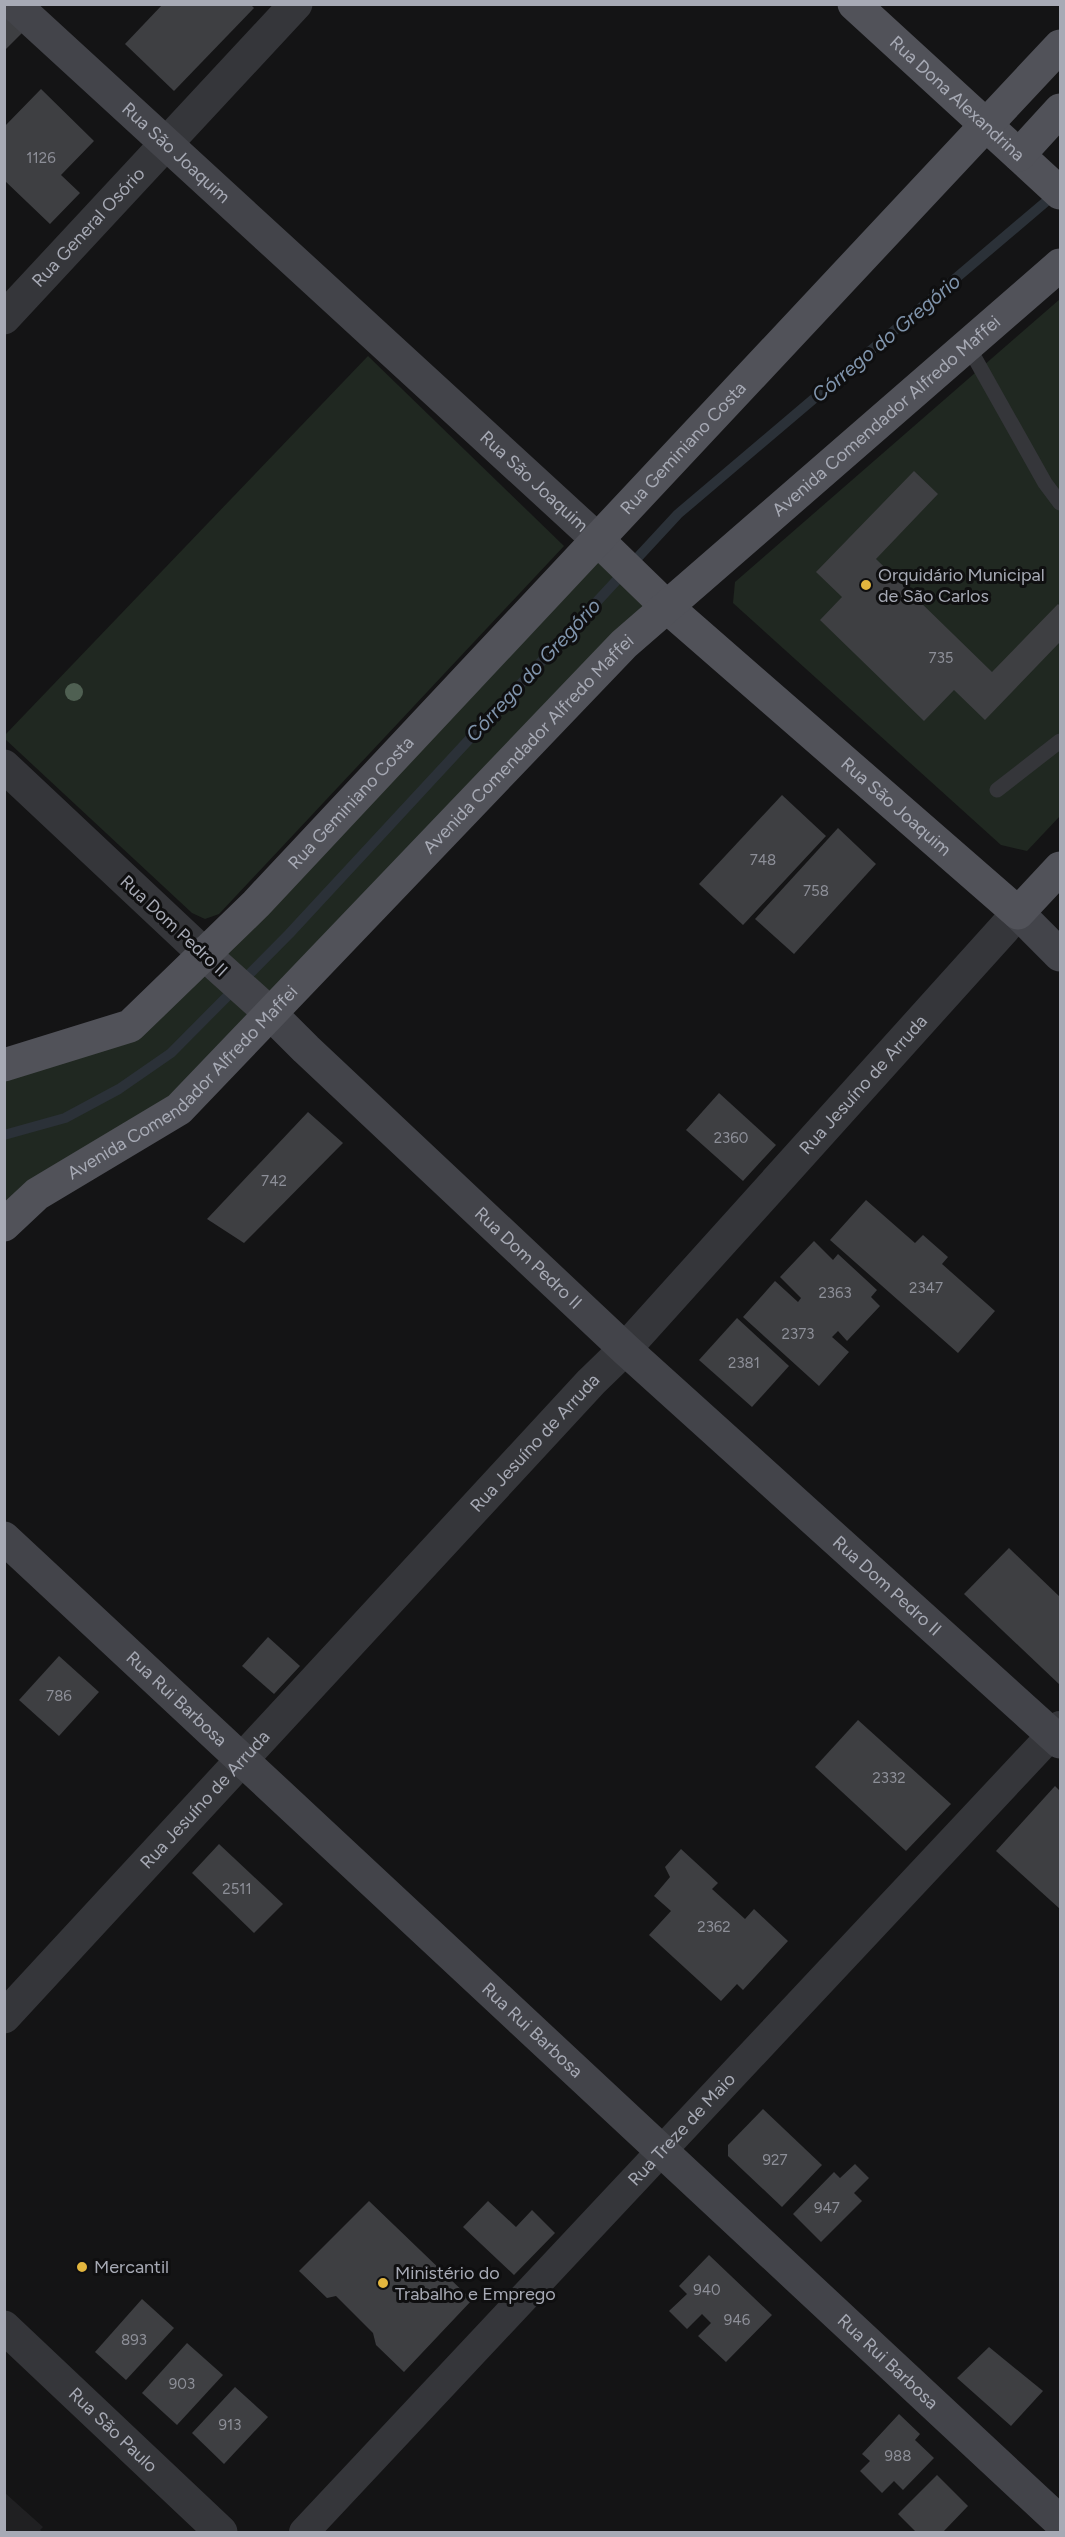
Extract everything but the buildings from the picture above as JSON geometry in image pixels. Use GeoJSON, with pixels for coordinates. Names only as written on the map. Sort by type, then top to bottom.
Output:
{"type":"FeatureCollection","features":[{"type":"Feature","properties":{"kind":"main road","name":"Rua São Joaquim"},"geometry":{"type":"LineString","coordinates":[[14,4],[656,596],[1018,913],[1060,955]]}},
{"type":"Feature","properties":{"kind":"main road","name":"Rua Dona Alexandrina"},"geometry":{"type":"LineString","coordinates":[[854,4],[1040,175]]}},
{"type":"Feature","properties":{"kind":"main road","name":"Rua Geminiano Costa"},"geometry":{"type":"LineString","coordinates":[[211,961],[256,904],[605,547],[1060,46]]}},
{"type":"Feature","properties":{"kind":"main road"},"geometry":{"type":"LineString","coordinates":[[1040,175],[1060,110]]}},
{"type":"Feature","properties":{"kind":"main road","name":"Avenida Comendador Alfredo Maffei"},"geometry":{"type":"LineString","coordinates":[[4,1226],[37,1194],[179,1109],[264,1007],[624,644],[656,596],[968,346],[1060,266]]}},
{"type":"Feature","properties":{"kind":"main road","name":"Rua Jesuíno de Arruda"},"geometry":{"type":"LineString","coordinates":[[1018,913],[1060,868]]}},
{"type":"Feature","properties":{"kind":"main road"},"geometry":{"type":"LineString","coordinates":[[4,1065],[130,1026],[211,961]]}},
{"type":"Feature","properties":{"kind":"main road","name":"Rua Dom Pedro II"},"geometry":{"type":"LineString","coordinates":[[211,961],[264,1007],[625,1349],[1058,1734]]}},
{"type":"Feature","properties":{"kind":"main road","name":"Rua Rui Barbosa"},"geometry":{"type":"LineString","coordinates":[[4,1538],[243,1758],[1060,2522]]}},
{"type":"Feature","properties":{"kind":"street","name":"Rua General Osório"},"geometry":{"type":"LineString","coordinates":[[4,318],[296,4]]}},
{"type":"Feature","properties":{"kind":"street","name":"Rua Dom Pedro II"},"geometry":{"type":"LineString","coordinates":[[4,766],[211,961]]}},
{"type":"Feature","properties":{"kind":"street","name":"Rua Jesuíno de Arruda"},"geometry":{"type":"LineString","coordinates":[[4,2017],[625,1349],[1018,913]]}},
{"type":"Feature","properties":{"kind":"street","name":"Rua Treze de Maio"},"geometry":{"type":"LineString","coordinates":[[304,2532],[1058,1734]]}},
{"type":"Feature","properties":{"kind":"street","name":"Rua São Paulo"},"geometry":{"type":"LineString","coordinates":[[4,2327],[221,2532]]}},
{"type":"Feature","properties":{"kind":"lane"},"geometry":{"type":"LineString","coordinates":[[968,346],[1045,483],[1060,502]]}},
{"type":"Feature","properties":{"kind":"lane"},"geometry":{"type":"LineString","coordinates":[[997,790],[1060,741]]}},
{"type":"Feature","properties":{"kind":"shaded area"},"geometry":{"type":"Polygon","coordinates":[[[1060,299],[1060,816],[1027,851],[1001,845],[733,603],[735,582],[1060,299]]]}},
{"type":"Feature","properties":{"kind":"shaded area"},"geometry":{"type":"Polygon","coordinates":[[[368,356],[564,546],[219,914],[205,919],[192,913],[5,739],[5,735],[368,356]]]}},
{"type":"Feature","properties":{"kind":"shaded area"},"geometry":{"type":"Polygon","coordinates":[[[598,540],[667,607],[179,1109],[5,1225],[5,1065],[130,1026],[598,540]]]}},
{"type":"Feature","properties":{"kind":"shaded area"},"geometry":{"type":"Polygon","coordinates":[[[5,2493],[43,2527],[40,2530],[43,2532],[5,2532],[5,2493]]]}},
{"type":"Feature","properties":{"kind":"waterway","name":"Córrego do Gregório"},"geometry":{"type":"LineString","coordinates":[[4,1135],[65,1118],[119,1089],[171,1053],[289,934],[678,514],[1055,194]]}},
{"type":"Feature","properties":{"kind":"place","name":"Orquidário Municipal de São Carlos"},"geometry":{"type":"Point","coordinates":[866,585]}},
{"type":"Feature","properties":{"kind":"place","name":"Mercantil"},"geometry":{"type":"Point","coordinates":[82,2267]}},
{"type":"Feature","properties":{"kind":"place","name":"Ministério do Trabalho e Emprego"},"geometry":{"type":"Point","coordinates":[383,2283]}}]}
